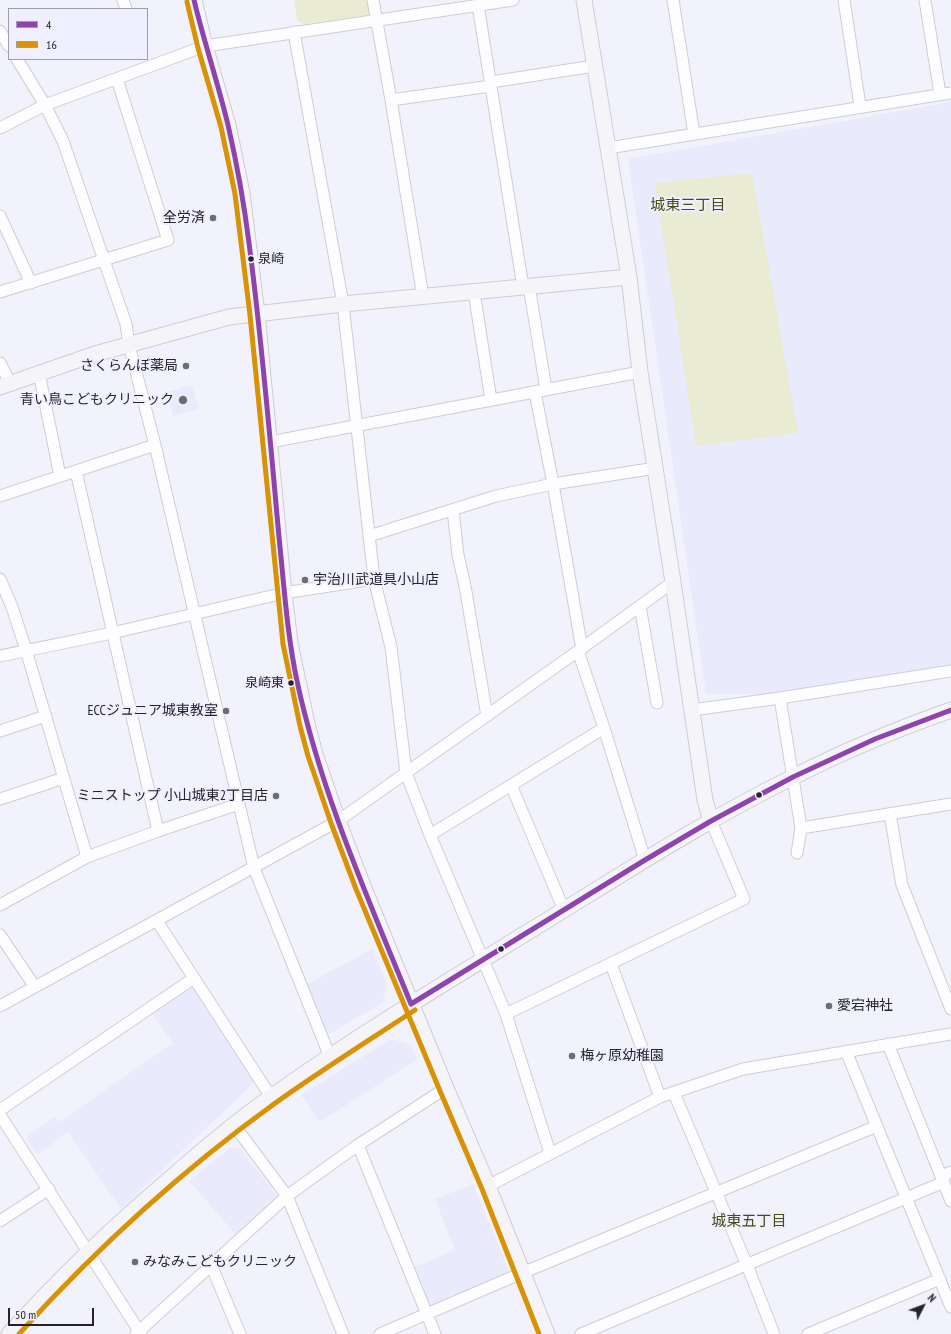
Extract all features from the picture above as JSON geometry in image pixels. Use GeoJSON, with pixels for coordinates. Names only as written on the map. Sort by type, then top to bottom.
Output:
{"type":"FeatureCollection","features":[{"type":"Feature","properties":{"kind":"street"},"geometry":{"type":"LineString","coordinates":[[194,0],[205,46],[228,124],[242,193],[257,314],[290,643],[307,724],[315,754],[338,822],[411,1004],[488,1186],[548,1334]]}},
{"type":"Feature","properties":{"kind":"street"},"geometry":{"type":"LineString","coordinates":[[373,0],[423,297]]}},
{"type":"Feature","properties":{"kind":"street"},"geometry":{"type":"LineString","coordinates":[[0,128],[45,105],[117,79],[141,64],[205,46],[513,0]]}},
{"type":"Feature","properties":{"kind":"street"},"geometry":{"type":"LineString","coordinates":[[506,1014],[744,899],[711,821],[705,800],[656,468],[640,372],[629,277],[584,0]]}},
{"type":"Feature","properties":{"kind":"street"},"geometry":{"type":"LineString","coordinates":[[672,0],[694,134]]}},
{"type":"Feature","properties":{"kind":"street"},"geometry":{"type":"LineString","coordinates":[[844,0],[860,106]]}},
{"type":"Feature","properties":{"kind":"street"},"geometry":{"type":"LineString","coordinates":[[608,148],[946,93],[925,0]]}},
{"type":"Feature","properties":{"kind":"street"},"geometry":{"type":"LineString","coordinates":[[478,5],[526,286],[553,484],[580,650],[645,860]]}},
{"type":"Feature","properties":{"kind":"street"},"geometry":{"type":"LineString","coordinates":[[0,31],[8,44]]}},
{"type":"Feature","properties":{"kind":"street"},"geometry":{"type":"LineString","coordinates":[[294,32],[343,304],[374,579],[391,647],[406,773],[430,835],[506,1014],[550,1153]]}},
{"type":"Feature","properties":{"kind":"street"},"geometry":{"type":"LineString","coordinates":[[18,60],[45,105],[63,141],[126,324],[129,345],[155,445],[254,868],[330,1057]]}},
{"type":"Feature","properties":{"kind":"street"},"geometry":{"type":"LineString","coordinates":[[391,100],[594,66]]}},
{"type":"Feature","properties":{"kind":"street"},"geometry":{"type":"LineString","coordinates":[[0,292],[168,240],[117,79]]}},
{"type":"Feature","properties":{"kind":"street"},"geometry":{"type":"LineString","coordinates":[[0,216],[30,283]]}},
{"type":"Feature","properties":{"kind":"street"},"geometry":{"type":"LineString","coordinates":[[0,363],[5,385],[95,354],[229,317],[343,304],[629,277]]}},
{"type":"Feature","properties":{"kind":"street"},"geometry":{"type":"LineString","coordinates":[[474,292],[491,400]]}},
{"type":"Feature","properties":{"kind":"street"},"geometry":{"type":"LineString","coordinates":[[270,442],[640,372]]}},
{"type":"Feature","properties":{"kind":"street"},"geometry":{"type":"LineString","coordinates":[[39,373],[60,476]]}},
{"type":"Feature","properties":{"kind":"street"},"geometry":{"type":"LineString","coordinates":[[0,496],[155,445]]}},
{"type":"Feature","properties":{"kind":"street"},"geometry":{"type":"LineString","coordinates":[[369,536],[496,496],[553,484],[656,468]]}},
{"type":"Feature","properties":{"kind":"street"},"geometry":{"type":"LineString","coordinates":[[76,471],[158,831]]}},
{"type":"Feature","properties":{"kind":"street"},"geometry":{"type":"LineString","coordinates":[[453,510],[458,555],[465,586],[487,716]]}},
{"type":"Feature","properties":{"kind":"street"},"geometry":{"type":"LineString","coordinates":[[0,579],[12,607],[26,650],[87,857]]}},
{"type":"Feature","properties":{"kind":"street"},"geometry":{"type":"LineString","coordinates":[[0,656],[112,633],[284,593],[374,579]]}},
{"type":"Feature","properties":{"kind":"street"},"geometry":{"type":"LineString","coordinates":[[0,1006],[338,822],[673,582]]}},
{"type":"Feature","properties":{"kind":"street"},"geometry":{"type":"LineString","coordinates":[[640,606],[657,703]]}},
{"type":"Feature","properties":{"kind":"street"},"geometry":{"type":"LineString","coordinates":[[692,710],[780,698],[951,671]]}},
{"type":"Feature","properties":{"kind":"street"},"geometry":{"type":"LineString","coordinates":[[780,698],[801,828],[796,853]]}},
{"type":"Feature","properties":{"kind":"street"},"geometry":{"type":"LineString","coordinates":[[9,1334],[36,1304],[88,1252],[145,1200],[234,1125],[271,1097],[330,1057],[482,960],[711,821],[792,777],[875,739],[951,710]]}},
{"type":"Feature","properties":{"kind":"street"},"geometry":{"type":"LineString","coordinates":[[0,731],[46,716]]}},
{"type":"Feature","properties":{"kind":"street"},"geometry":{"type":"LineString","coordinates":[[430,835],[604,728]]}},
{"type":"Feature","properties":{"kind":"street"},"geometry":{"type":"LineString","coordinates":[[0,798],[64,778]]}},
{"type":"Feature","properties":{"kind":"street"},"geometry":{"type":"LineString","coordinates":[[511,785],[564,910]]}},
{"type":"Feature","properties":{"kind":"street"},"geometry":{"type":"LineString","coordinates":[[0,905],[87,857],[239,804]]}},
{"type":"Feature","properties":{"kind":"street"},"geometry":{"type":"LineString","coordinates":[[801,828],[951,804]]}},
{"type":"Feature","properties":{"kind":"street"},"geometry":{"type":"LineString","coordinates":[[890,814],[902,885],[951,1009]]}},
{"type":"Feature","properties":{"kind":"street"},"geometry":{"type":"LineString","coordinates":[[157,921],[271,1097]]}},
{"type":"Feature","properties":{"kind":"street"},"geometry":{"type":"LineString","coordinates":[[0,935],[35,987]]}},
{"type":"Feature","properties":{"kind":"street"},"geometry":{"type":"LineString","coordinates":[[611,964],[660,1097]]}},
{"type":"Feature","properties":{"kind":"street"},"geometry":{"type":"LineString","coordinates":[[0,1110],[194,978]]}},
{"type":"Feature","properties":{"kind":"street"},"geometry":{"type":"LineString","coordinates":[[488,1186],[660,1097],[743,1069],[951,1034]]}},
{"type":"Feature","properties":{"kind":"street"},"geometry":{"type":"LineString","coordinates":[[888,1044],[945,1177],[951,1201]]}},
{"type":"Feature","properties":{"kind":"street"},"geometry":{"type":"LineString","coordinates":[[846,1051],[951,1307]]}},
{"type":"Feature","properties":{"kind":"street"},"geometry":{"type":"LineString","coordinates":[[0,1115],[49,1189],[139,1333],[287,1196],[358,1145],[446,1088]]}},
{"type":"Feature","properties":{"kind":"street"},"geometry":{"type":"LineString","coordinates":[[674,1093],[747,1265],[774,1334]]}},
{"type":"Feature","properties":{"kind":"street"},"geometry":{"type":"LineString","coordinates":[[234,1125],[287,1196],[343,1334]]}},
{"type":"Feature","properties":{"kind":"street"},"geometry":{"type":"LineString","coordinates":[[380,1334],[522,1273],[877,1126]]}},
{"type":"Feature","properties":{"kind":"street"},"geometry":{"type":"LineString","coordinates":[[358,1145],[435,1334]]}},
{"type":"Feature","properties":{"kind":"street"},"geometry":{"type":"LineString","coordinates":[[581,1334],[906,1199],[945,1177]]}},
{"type":"Feature","properties":{"kind":"street"},"geometry":{"type":"LineString","coordinates":[[0,1220],[49,1189]]}},
{"type":"Feature","properties":{"kind":"street"},"geometry":{"type":"LineString","coordinates":[[211,1265],[240,1334]]}},
{"type":"Feature","properties":{"kind":"street"},"geometry":{"type":"LineString","coordinates":[[808,1334],[940,1279]]}},
{"type":"Feature","properties":{"kind":"shaded area"},"geometry":{"type":"Polygon","coordinates":[[[951,102],[951,668],[787,694],[706,694],[628,159],[951,102]]]}},
{"type":"Feature","properties":{"kind":"shaded area","name":"青い鳥こどもクリニック"},"geometry":{"type":"Polygon","coordinates":[[[192,385],[199,409],[173,416],[167,392],[192,385]]]}},
{"type":"Feature","properties":{"kind":"shaded area"},"geometry":{"type":"Polygon","coordinates":[[[373,949],[387,985],[382,1003],[326,1036],[305,985],[373,949]]]}},
{"type":"Feature","properties":{"kind":"shaded area"},"geometry":{"type":"Polygon","coordinates":[[[186,987],[194,989],[256,1081],[121,1209],[68,1132],[37,1155],[26,1137],[54,1117],[59,1122],[173,1043],[150,1011],[186,987]]]}},
{"type":"Feature","properties":{"kind":"shaded area"},"geometry":{"type":"Polygon","coordinates":[[[391,1039],[411,1045],[417,1059],[320,1122],[301,1095],[391,1039]]]}},
{"type":"Feature","properties":{"kind":"shaded area"},"geometry":{"type":"Polygon","coordinates":[[[231,1147],[241,1149],[277,1196],[237,1236],[189,1181],[231,1147]]]}},
{"type":"Feature","properties":{"kind":"shaded area"},"geometry":{"type":"Polygon","coordinates":[[[473,1184],[511,1276],[431,1311],[413,1268],[455,1250],[435,1199],[473,1184]]]}},
{"type":"Feature","properties":{"kind":"green space"},"geometry":{"type":"Polygon","coordinates":[[[294,0],[370,0],[372,8],[368,15],[304,24],[297,20],[294,0]]]}},
{"type":"Feature","properties":{"kind":"green space"},"geometry":{"type":"Polygon","coordinates":[[[752,173],[798,433],[696,446],[655,183],[752,173]]]}},
{"type":"Feature","properties":{"kind":"transit line","name":"4"},"geometry":{"type":"LineString","coordinates":[[194,0],[228,125],[245,213],[262,353],[286,609],[297,681],[307,723],[332,804],[362,885],[411,1004]]}},
{"type":"Feature","properties":{"kind":"transit line","name":"16"},"geometry":{"type":"LineString","coordinates":[[187,2],[198,48],[221,127],[235,194],[250,315],[283,644],[300,726],[308,756],[331,823],[356,889],[482,1189],[539,1334]]}},
{"type":"Feature","properties":{"kind":"transit line","name":"4"},"geometry":{"type":"LineString","coordinates":[[411,1004],[711,821],[793,777],[875,739],[951,710]]}},
{"type":"Feature","properties":{"kind":"transit line","name":"16"},"geometry":{"type":"LineString","coordinates":[[19,1334],[48,1302],[140,1212],[206,1156],[291,1092],[415,1010]]}},
{"type":"Feature","properties":{"kind":"place","name":"全労済"},"geometry":{"type":"Point","coordinates":[213,218]}},
{"type":"Feature","properties":{"kind":"place","name":"泉崎"},"geometry":{"type":"Point","coordinates":[251,259]}},
{"type":"Feature","properties":{"kind":"place","name":"さくらんぼ薬局"},"geometry":{"type":"Point","coordinates":[186,366]}},
{"type":"Feature","properties":{"kind":"place","name":"青い鳥こどもクリニック"},"geometry":{"type":"Point","coordinates":[183,400]}},
{"type":"Feature","properties":{"kind":"place","name":"宇治川武道具小山店"},"geometry":{"type":"Point","coordinates":[305,580]}},
{"type":"Feature","properties":{"kind":"place","name":"泉崎東"},"geometry":{"type":"Point","coordinates":[291,683]}},
{"type":"Feature","properties":{"kind":"place","name":"ECCジュニア城東教室"},"geometry":{"type":"Point","coordinates":[226,711]}},
{"type":"Feature","properties":{"kind":"place","name":"ミニストップ 小山城東2丁目店"},"geometry":{"type":"Point","coordinates":[276,796]}},
{"type":"Feature","properties":{"kind":"place","name":"愛宕神社"},"geometry":{"type":"Point","coordinates":[829,1006]}},
{"type":"Feature","properties":{"kind":"place","name":"梅ヶ原幼稚園"},"geometry":{"type":"Point","coordinates":[572,1056]}},
{"type":"Feature","properties":{"kind":"place","name":"みなみこどもクリニック"},"geometry":{"type":"Point","coordinates":[135,1262]}},
{"type":"Feature","properties":{"kind":"district","name":"城東三丁目"},"geometry":{"type":"Point","coordinates":[688,206]}},
{"type":"Feature","properties":{"kind":"district","name":"城東五丁目"},"geometry":{"type":"Point","coordinates":[749,1222]}}]}
